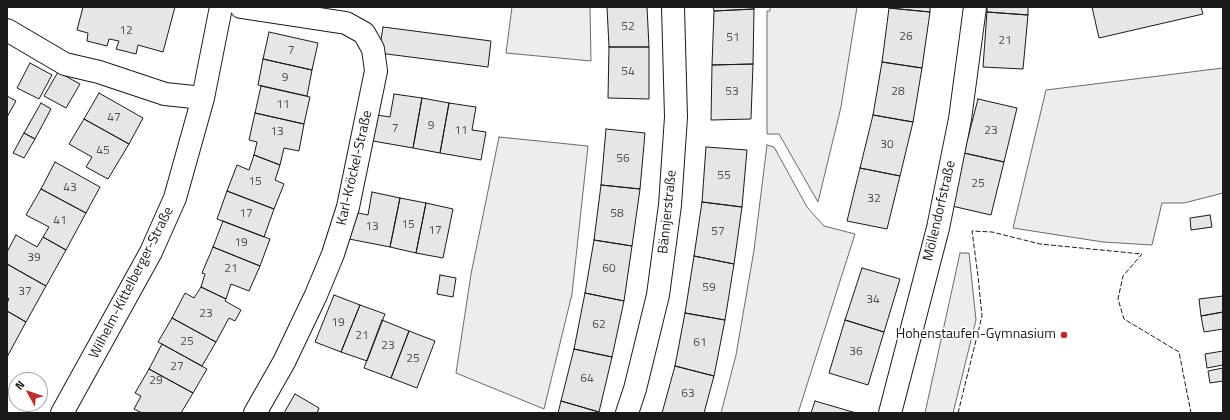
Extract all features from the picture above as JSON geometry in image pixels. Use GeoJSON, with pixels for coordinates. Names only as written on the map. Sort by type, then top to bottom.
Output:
{"type":"FeatureCollection","features":[{"type":"Feature","properties":{"kind":"street","name":"Wilhelm-Kittelberger-Straße"},"geometry":{"type":"LineString","coordinates":[[62,413],[151,252],[175,198],[203,98],[221,7]]}},
{"type":"Feature","properties":{"kind":"street","name":"Karl-Kröckel-Straße"},"geometry":{"type":"LineString","coordinates":[[241,7],[346,24],[364,33],[373,49],[376,71],[348,207],[333,254],[316,295],[284,362],[255,413]]}},
{"type":"Feature","properties":{"kind":"street","name":"Bännjerstraße"},"geometry":{"type":"LineString","coordinates":[[628,413],[658,295],[670,205],[676,117],[673,7]]}},
{"type":"Feature","properties":{"kind":"street","name":"Möllendorfstraße"},"geometry":{"type":"LineString","coordinates":[[890,413],[938,228],[960,119],[975,7]]}},
{"type":"Feature","properties":{"kind":"street"},"geometry":{"type":"LineString","coordinates":[[7,30],[65,64],[99,72],[165,94],[203,98]]}},
{"type":"Feature","properties":{"kind":"shaded area"},"geometry":{"type":"Polygon","coordinates":[[[512,7],[590,7],[591,61],[506,53],[512,7]]]}},
{"type":"Feature","properties":{"kind":"shaded area"},"geometry":{"type":"Polygon","coordinates":[[[770,7],[857,7],[841,107],[818,202],[779,134],[767,134],[767,11],[770,11],[770,7]]]}},
{"type":"Feature","properties":{"kind":"shaded area"},"geometry":{"type":"Polygon","coordinates":[[[1223,68],[1223,193],[1184,203],[1162,203],[1152,245],[1103,242],[1013,228],[1046,90],[1223,68]]]}},
{"type":"Feature","properties":{"kind":"shaded area"},"geometry":{"type":"Polygon","coordinates":[[[499,137],[588,146],[572,294],[544,409],[456,373],[471,274],[499,137]]]}},
{"type":"Feature","properties":{"kind":"shaded area"},"geometry":{"type":"Polygon","coordinates":[[[767,145],[774,147],[807,207],[824,226],[855,234],[798,413],[721,413],[736,355],[754,250],[767,145]]]}},
{"type":"Feature","properties":{"kind":"shaded area"},"geometry":{"type":"Polygon","coordinates":[[[960,253],[969,253],[976,320],[953,413],[925,413],[960,253]]]}},
{"type":"Feature","properties":{"kind":"building"},"geometry":{"type":"Polygon","coordinates":[[[83,7],[175,7],[163,52],[138,45],[136,54],[116,49],[119,41],[109,39],[107,46],[87,41],[88,33],[77,30],[83,7]]]}},
{"type":"Feature","properties":{"kind":"building"},"geometry":{"type":"Polygon","coordinates":[[[607,7],[647,7],[649,47],[609,47],[607,7]]]}},
{"type":"Feature","properties":{"kind":"building"},"geometry":{"type":"Polygon","coordinates":[[[713,7],[754,7],[754,9],[714,11],[713,7]]]}},
{"type":"Feature","properties":{"kind":"building"},"geometry":{"type":"Polygon","coordinates":[[[930,7],[930,12],[889,8],[930,7]]]}},
{"type":"Feature","properties":{"kind":"building"},"geometry":{"type":"Polygon","coordinates":[[[987,7],[1028,7],[1028,15],[987,12],[987,7]]]}},
{"type":"Feature","properties":{"kind":"building"},"geometry":{"type":"Polygon","coordinates":[[[1092,7],[1201,7],[1203,14],[1099,38],[1092,7]]]}},
{"type":"Feature","properties":{"kind":"building"},"geometry":{"type":"Polygon","coordinates":[[[889,8],[930,12],[922,68],[882,62],[889,8]]]}},
{"type":"Feature","properties":{"kind":"building"},"geometry":{"type":"Polygon","coordinates":[[[754,9],[753,64],[712,65],[714,11],[754,9]]]}},
{"type":"Feature","properties":{"kind":"building"},"geometry":{"type":"Polygon","coordinates":[[[987,12],[1028,15],[1023,69],[983,67],[987,12]]]}},
{"type":"Feature","properties":{"kind":"building"},"geometry":{"type":"Polygon","coordinates":[[[383,27],[491,41],[488,67],[379,53],[383,27]]]}},
{"type":"Feature","properties":{"kind":"building"},"geometry":{"type":"Polygon","coordinates":[[[269,32],[318,43],[312,70],[263,59],[269,32]]]}},
{"type":"Feature","properties":{"kind":"building"},"geometry":{"type":"Polygon","coordinates":[[[609,47],[649,47],[649,99],[608,98],[609,47]]]}},
{"type":"Feature","properties":{"kind":"building"},"geometry":{"type":"Polygon","coordinates":[[[263,59],[312,70],[307,96],[258,85],[263,59]]]}},
{"type":"Feature","properties":{"kind":"building"},"geometry":{"type":"Polygon","coordinates":[[[882,62],[922,68],[913,122],[873,115],[882,62]]]}},
{"type":"Feature","properties":{"kind":"building"},"geometry":{"type":"Polygon","coordinates":[[[30,63],[52,75],[39,99],[17,88],[30,63]]]}},
{"type":"Feature","properties":{"kind":"building"},"geometry":{"type":"Polygon","coordinates":[[[753,64],[751,119],[711,120],[712,65],[753,64]]]}},
{"type":"Feature","properties":{"kind":"building"},"geometry":{"type":"Polygon","coordinates":[[[58,72],[80,84],[66,108],[44,96],[58,72]]]}},
{"type":"Feature","properties":{"kind":"building"},"geometry":{"type":"Polygon","coordinates":[[[261,86],[310,97],[304,124],[255,113],[261,86]]]}},
{"type":"Feature","properties":{"kind":"building"},"geometry":{"type":"Polygon","coordinates":[[[99,93],[143,118],[129,144],[84,119],[99,93]]]}},
{"type":"Feature","properties":{"kind":"building"},"geometry":{"type":"Polygon","coordinates":[[[394,94],[422,98],[413,148],[373,141],[377,115],[390,117],[394,94]]]}},
{"type":"Feature","properties":{"kind":"building"},"geometry":{"type":"Polygon","coordinates":[[[7,96],[16,101],[7,117],[7,96]]]}},
{"type":"Feature","properties":{"kind":"building"},"geometry":{"type":"Polygon","coordinates":[[[422,98],[449,103],[440,153],[413,148],[422,98]]]}},
{"type":"Feature","properties":{"kind":"building"},"geometry":{"type":"Polygon","coordinates":[[[978,99],[1017,108],[1004,162],[964,153],[978,99]]]}},
{"type":"Feature","properties":{"kind":"building"},"geometry":{"type":"Polygon","coordinates":[[[41,103],[51,109],[35,139],[24,133],[41,103]]]}},
{"type":"Feature","properties":{"kind":"building"},"geometry":{"type":"Polygon","coordinates":[[[449,103],[476,107],[472,130],[486,132],[481,160],[440,153],[449,103]]]}},
{"type":"Feature","properties":{"kind":"building"},"geometry":{"type":"Polygon","coordinates":[[[255,113],[304,124],[299,151],[284,148],[280,165],[254,155],[257,142],[249,140],[255,113]]]}},
{"type":"Feature","properties":{"kind":"building"},"geometry":{"type":"Polygon","coordinates":[[[873,115],[913,122],[900,176],[860,168],[873,115]]]}},
{"type":"Feature","properties":{"kind":"building"},"geometry":{"type":"Polygon","coordinates":[[[84,119],[129,144],[108,179],[86,167],[92,157],[69,144],[84,119]]]}},
{"type":"Feature","properties":{"kind":"building"},"geometry":{"type":"Polygon","coordinates":[[[606,129],[645,133],[640,189],[601,185],[606,129]]]}},
{"type":"Feature","properties":{"kind":"building"},"geometry":{"type":"Polygon","coordinates":[[[24,133],[35,139],[24,158],[13,153],[24,133]]]}},
{"type":"Feature","properties":{"kind":"building"},"geometry":{"type":"Polygon","coordinates":[[[706,147],[747,150],[742,207],[702,202],[706,147]]]}},
{"type":"Feature","properties":{"kind":"building"},"geometry":{"type":"Polygon","coordinates":[[[964,153],[1004,162],[991,215],[952,206],[964,153]]]}},
{"type":"Feature","properties":{"kind":"building"},"geometry":{"type":"Polygon","coordinates":[[[254,155],[280,165],[275,180],[284,184],[274,209],[227,191],[237,165],[249,170],[254,155]]]}},
{"type":"Feature","properties":{"kind":"building"},"geometry":{"type":"Polygon","coordinates":[[[55,162],[100,187],[86,213],[41,189],[55,162]]]}},
{"type":"Feature","properties":{"kind":"building"},"geometry":{"type":"Polygon","coordinates":[[[860,168],[900,176],[887,229],[847,221],[860,168]]]}},
{"type":"Feature","properties":{"kind":"building"},"geometry":{"type":"Polygon","coordinates":[[[601,185],[640,189],[632,246],[594,240],[601,185]]]}},
{"type":"Feature","properties":{"kind":"building"},"geometry":{"type":"Polygon","coordinates":[[[41,189],[86,213],[66,250],[43,237],[49,227],[26,215],[41,189]]]}},
{"type":"Feature","properties":{"kind":"building"},"geometry":{"type":"Polygon","coordinates":[[[227,191],[274,209],[264,237],[217,219],[227,191]]]}},
{"type":"Feature","properties":{"kind":"building"},"geometry":{"type":"Polygon","coordinates":[[[372,192],[400,198],[390,247],[349,239],[354,212],[368,215],[372,192]]]}},
{"type":"Feature","properties":{"kind":"building"},"geometry":{"type":"Polygon","coordinates":[[[400,198],[426,203],[416,253],[390,247],[400,198]]]}},
{"type":"Feature","properties":{"kind":"building"},"geometry":{"type":"Polygon","coordinates":[[[702,202],[742,207],[734,264],[694,256],[702,202]]]}},
{"type":"Feature","properties":{"kind":"building"},"geometry":{"type":"Polygon","coordinates":[[[426,203],[453,209],[443,258],[416,253],[426,203]]]}},
{"type":"Feature","properties":{"kind":"building"},"geometry":{"type":"Polygon","coordinates":[[[1210,215],[1212,227],[1191,230],[1190,218],[1210,215]]]}},
{"type":"Feature","properties":{"kind":"building"},"geometry":{"type":"Polygon","coordinates":[[[223,221],[270,239],[260,266],[213,247],[223,221]]]}},
{"type":"Feature","properties":{"kind":"building"},"geometry":{"type":"Polygon","coordinates":[[[16,235],[37,247],[43,237],[66,250],[46,286],[7,264],[7,252],[16,235]]]}},
{"type":"Feature","properties":{"kind":"building"},"geometry":{"type":"Polygon","coordinates":[[[594,240],[632,246],[624,301],[585,293],[594,240]]]}},
{"type":"Feature","properties":{"kind":"building"},"geometry":{"type":"Polygon","coordinates":[[[213,247],[260,266],[249,291],[231,284],[226,299],[201,287],[205,274],[202,273],[213,247]]]}},
{"type":"Feature","properties":{"kind":"building"},"geometry":{"type":"Polygon","coordinates":[[[694,256],[734,264],[725,320],[685,313],[694,256]]]}},
{"type":"Feature","properties":{"kind":"building"},"geometry":{"type":"Polygon","coordinates":[[[7,264],[46,286],[26,322],[7,311],[7,303],[9,299],[7,297],[7,264]]]}},
{"type":"Feature","properties":{"kind":"building"},"geometry":{"type":"Polygon","coordinates":[[[862,268],[900,279],[884,332],[845,320],[862,268]]]}},
{"type":"Feature","properties":{"kind":"building"},"geometry":{"type":"Polygon","coordinates":[[[440,275],[456,278],[453,297],[437,294],[440,275]]]}},
{"type":"Feature","properties":{"kind":"building"},"geometry":{"type":"Polygon","coordinates":[[[201,287],[226,299],[225,301],[241,310],[235,321],[229,318],[216,342],[172,318],[185,293],[194,298],[201,287]]]}},
{"type":"Feature","properties":{"kind":"building"},"geometry":{"type":"Polygon","coordinates":[[[585,293],[624,301],[612,357],[574,349],[585,293]]]}},
{"type":"Feature","properties":{"kind":"building"},"geometry":{"type":"Polygon","coordinates":[[[334,295],[360,305],[341,352],[315,342],[334,295]]]}},
{"type":"Feature","properties":{"kind":"building"},"geometry":{"type":"Polygon","coordinates":[[[1223,296],[1223,312],[1201,316],[1199,299],[1223,296]]]}},
{"type":"Feature","properties":{"kind":"building"},"geometry":{"type":"Polygon","coordinates":[[[360,305],[385,314],[367,361],[341,352],[360,305]]]}},
{"type":"Feature","properties":{"kind":"building"},"geometry":{"type":"Polygon","coordinates":[[[7,311],[26,322],[7,357],[7,311]]]}},
{"type":"Feature","properties":{"kind":"building"},"geometry":{"type":"Polygon","coordinates":[[[1223,312],[1223,329],[1204,332],[1201,316],[1223,312]]]}},
{"type":"Feature","properties":{"kind":"building"},"geometry":{"type":"Polygon","coordinates":[[[685,313],[725,320],[714,376],[675,366],[685,313]]]}},
{"type":"Feature","properties":{"kind":"building"},"geometry":{"type":"Polygon","coordinates":[[[172,318],[216,342],[202,366],[158,342],[172,318]]]}},
{"type":"Feature","properties":{"kind":"building"},"geometry":{"type":"Polygon","coordinates":[[[382,320],[409,331],[391,378],[364,368],[382,320]]]}},
{"type":"Feature","properties":{"kind":"building"},"geometry":{"type":"Polygon","coordinates":[[[845,320],[884,332],[868,385],[829,373],[845,320]]]}},
{"type":"Feature","properties":{"kind":"building"},"geometry":{"type":"Polygon","coordinates":[[[409,331],[435,341],[417,388],[391,378],[409,331]]]}},
{"type":"Feature","properties":{"kind":"building"},"geometry":{"type":"Polygon","coordinates":[[[162,344],[207,369],[193,393],[149,369],[162,344]]]}},
{"type":"Feature","properties":{"kind":"building"},"geometry":{"type":"Polygon","coordinates":[[[574,349],[612,357],[599,412],[561,401],[574,349]]]}},
{"type":"Feature","properties":{"kind":"building"},"geometry":{"type":"Polygon","coordinates":[[[1223,351],[1223,365],[1207,368],[1205,354],[1223,351]]]}},
{"type":"Feature","properties":{"kind":"building"},"geometry":{"type":"Polygon","coordinates":[[[675,366],[714,376],[704,413],[662,413],[675,366]]]}},
{"type":"Feature","properties":{"kind":"building"},"geometry":{"type":"Polygon","coordinates":[[[1223,368],[1223,381],[1210,383],[1208,371],[1223,368]]]}},
{"type":"Feature","properties":{"kind":"building"},"geometry":{"type":"Polygon","coordinates":[[[149,369],[193,393],[181,413],[142,413],[134,409],[141,396],[135,393],[149,369]]]}},
{"type":"Feature","properties":{"kind":"building"},"geometry":{"type":"Polygon","coordinates":[[[295,394],[319,408],[317,413],[284,413],[295,394]]]}},
{"type":"Feature","properties":{"kind":"building"},"geometry":{"type":"Polygon","coordinates":[[[561,401],[599,412],[599,413],[558,413],[561,401]]]}},
{"type":"Feature","properties":{"kind":"building"},"geometry":{"type":"Polygon","coordinates":[[[815,401],[856,413],[811,413],[815,401]]]}},
{"type":"Feature","properties":{"kind":"fence"},"geometry":{"type":"LineString","coordinates":[[958,413],[982,316],[972,231],[992,232],[1040,244],[1142,254],[1123,276],[1118,299],[1124,319],[1179,352],[1191,413]]}},
{"type":"Feature","properties":{"kind":"place","name":"Hohenstaufen-Gymnasium"},"geometry":{"type":"Point","coordinates":[1064,335]}}]}
